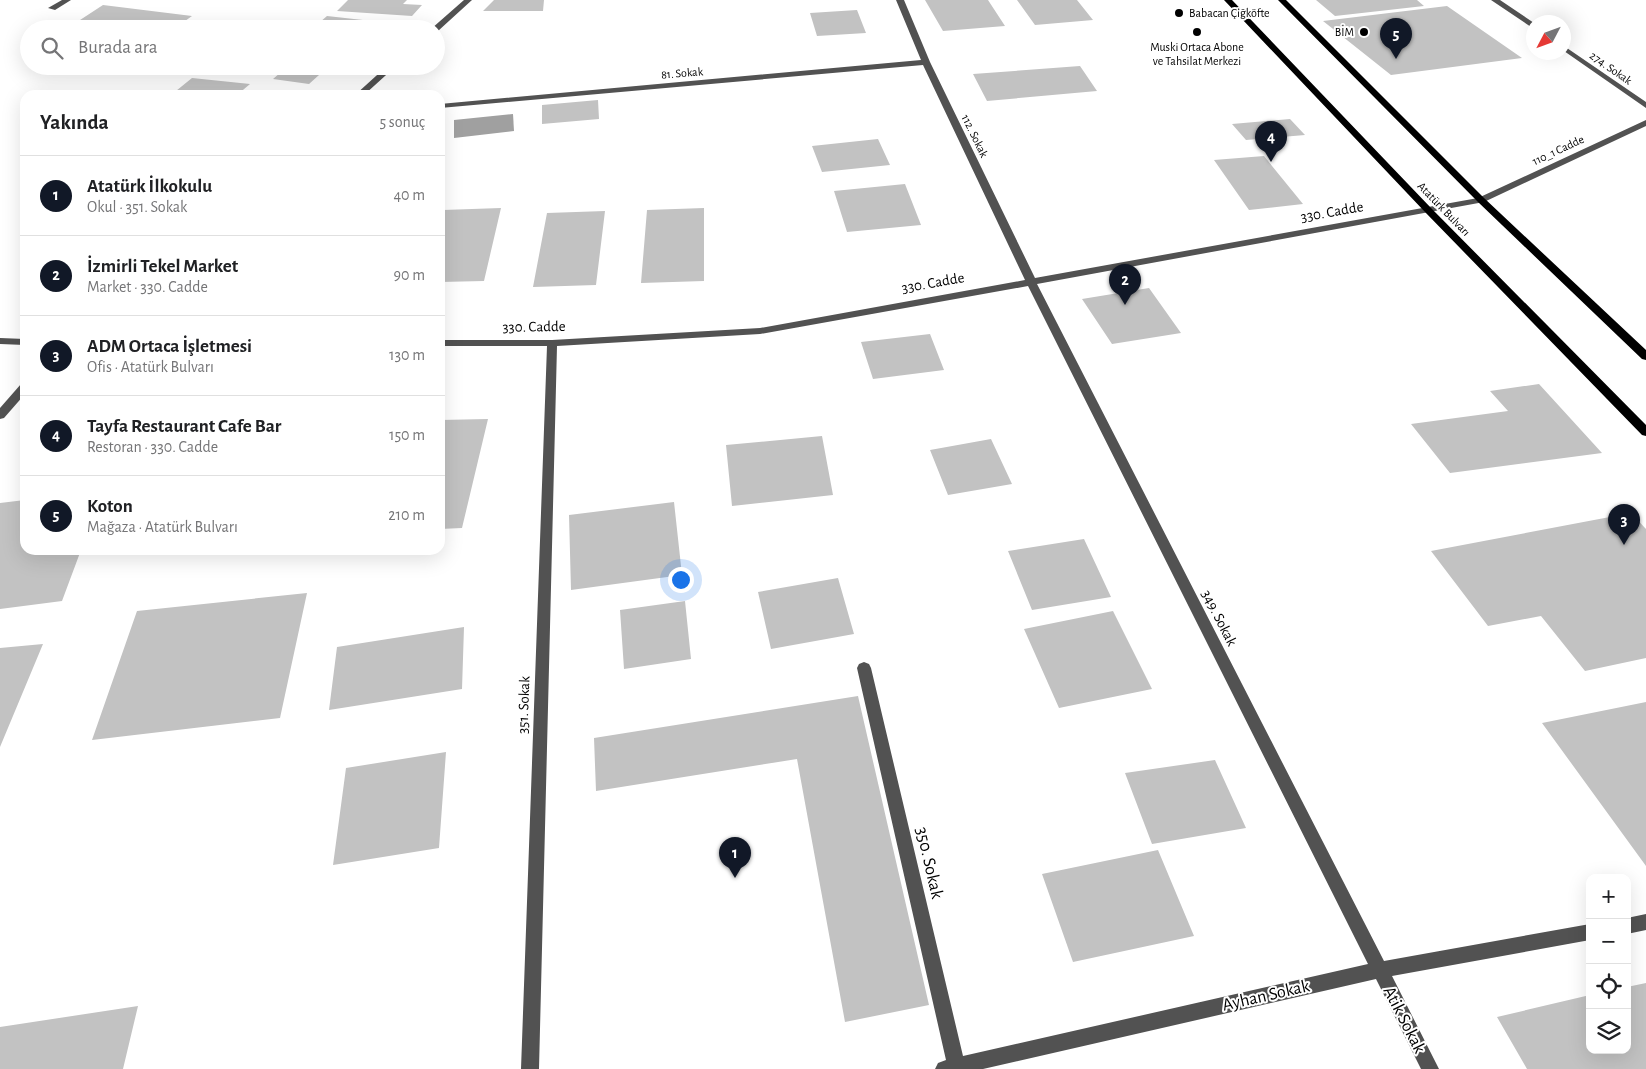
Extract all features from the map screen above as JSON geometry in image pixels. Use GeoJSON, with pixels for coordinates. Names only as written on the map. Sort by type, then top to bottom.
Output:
{"type":"FeatureCollection","features":[{"type":"Feature","properties":{"kind":"main road","name":"Atatürk Bulvarı"},"geometry":{"type":"LineString","coordinates":[[1228,0],[1428,210],[1646,432]]}},
{"type":"Feature","properties":{"kind":"main road"},"geometry":{"type":"LineString","coordinates":[[1282,0],[1481,200],[1646,356]]}},
{"type":"Feature","properties":{"kind":"street"},"geometry":{"type":"LineString","coordinates":[[52,8],[67,0]]}},
{"type":"Feature","properties":{"kind":"street"},"geometry":{"type":"LineString","coordinates":[[445,20],[468,0]]}},
{"type":"Feature","properties":{"kind":"street","name":"112. Sokak"},"geometry":{"type":"LineString","coordinates":[[900,0],[926,62],[1031,281]]}},
{"type":"Feature","properties":{"kind":"street"},"geometry":{"type":"LineString","coordinates":[[1495,0],[1526,21]]}},
{"type":"Feature","properties":{"kind":"street","name":"274. Sokak"},"geometry":{"type":"LineString","coordinates":[[1571,53],[1646,106]]}},
{"type":"Feature","properties":{"kind":"street","name":"81. Sokak"},"geometry":{"type":"LineString","coordinates":[[445,106],[926,62]]}},
{"type":"Feature","properties":{"kind":"street"},"geometry":{"type":"LineString","coordinates":[[365,90],[382,75]]}},
{"type":"Feature","properties":{"kind":"street","name":"110_1 Cadde"},"geometry":{"type":"LineString","coordinates":[[1428,210],[1481,200],[1646,123]]}},
{"type":"Feature","properties":{"kind":"street","name":"330. Cadde"},"geometry":{"type":"LineString","coordinates":[[445,343],[552,342],[760,331],[1428,210]]}},
{"type":"Feature","properties":{"kind":"street","name":"349. Sokak"},"geometry":{"type":"LineString","coordinates":[[1031,281],[1379,970]]}},
{"type":"Feature","properties":{"kind":"street"},"geometry":{"type":"LineString","coordinates":[[0,341],[20,342]]}},
{"type":"Feature","properties":{"kind":"street","name":"351. Sokak"},"geometry":{"type":"LineString","coordinates":[[530,1069],[552,342]]}},
{"type":"Feature","properties":{"kind":"street"},"geometry":{"type":"LineString","coordinates":[[0,415],[20,393]]}},
{"type":"Feature","properties":{"kind":"street","name":"350. Sokak"},"geometry":{"type":"LineString","coordinates":[[864,668],[950,1068]]}},
{"type":"Feature","properties":{"kind":"street"},"geometry":{"type":"LineString","coordinates":[[1631,925],[1646,922]]}},
{"type":"Feature","properties":{"kind":"street","name":"Ayhan Sokak"},"geometry":{"type":"LineString","coordinates":[[950,1068],[1379,970],[1586,933]]}},
{"type":"Feature","properties":{"kind":"street","name":"Atik Sokak"},"geometry":{"type":"LineString","coordinates":[[1379,970],[1430,1069]]}},
{"type":"Feature","properties":{"kind":"shaded area"},"geometry":{"type":"Polygon","coordinates":[[[513,114],[514,131],[454,138],[454,120],[513,114]]]}},
{"type":"Feature","properties":{"kind":"building"},"geometry":{"type":"Polygon","coordinates":[[[348,0],[407,0],[403,4],[422,5],[412,16],[337,11],[348,0]]]}},
{"type":"Feature","properties":{"kind":"building"},"geometry":{"type":"Polygon","coordinates":[[[494,0],[544,0],[543,11],[483,11],[494,0]]]}},
{"type":"Feature","properties":{"kind":"building"},"geometry":{"type":"Polygon","coordinates":[[[925,0],[988,0],[1005,26],[943,31],[925,0]]]}},
{"type":"Feature","properties":{"kind":"building"},"geometry":{"type":"Polygon","coordinates":[[[1017,0],[1077,0],[1093,20],[1035,25],[1017,0]]]}},
{"type":"Feature","properties":{"kind":"building"},"geometry":{"type":"Polygon","coordinates":[[[1316,0],[1417,0],[1424,6],[1335,16],[1316,0]]]}},
{"type":"Feature","properties":{"kind":"building"},"geometry":{"type":"Polygon","coordinates":[[[103,5],[192,16],[186,20],[80,20],[103,5]]]}},
{"type":"Feature","properties":{"kind":"building"},"geometry":{"type":"Polygon","coordinates":[[[1447,6],[1522,58],[1391,75],[1323,21],[1447,6]]]}},
{"type":"Feature","properties":{"kind":"building"},"geometry":{"type":"Polygon","coordinates":[[[857,10],[866,33],[817,36],[810,13],[857,10]]]}},
{"type":"Feature","properties":{"kind":"building"},"geometry":{"type":"Polygon","coordinates":[[[327,16],[363,20],[322,20],[327,16]]]}},
{"type":"Feature","properties":{"kind":"building"},"geometry":{"type":"Polygon","coordinates":[[[1080,66],[1097,91],[987,101],[973,74],[1080,66]]]}},
{"type":"Feature","properties":{"kind":"building"},"geometry":{"type":"Polygon","coordinates":[[[278,75],[319,75],[309,84],[273,79],[278,75]]]}},
{"type":"Feature","properties":{"kind":"building"},"geometry":{"type":"Polygon","coordinates":[[[192,78],[250,84],[243,90],[177,90],[192,78]]]}},
{"type":"Feature","properties":{"kind":"building"},"geometry":{"type":"Polygon","coordinates":[[[598,100],[599,119],[542,124],[542,105],[598,100]]]}},
{"type":"Feature","properties":{"kind":"building"},"geometry":{"type":"Polygon","coordinates":[[[1290,119],[1305,135],[1246,140],[1232,124],[1290,119]]]}},
{"type":"Feature","properties":{"kind":"building"},"geometry":{"type":"Polygon","coordinates":[[[878,139],[890,165],[822,172],[812,146],[878,139]]]}},
{"type":"Feature","properties":{"kind":"building"},"geometry":{"type":"Polygon","coordinates":[[[1264,156],[1303,204],[1249,210],[1214,160],[1264,156]]]}},
{"type":"Feature","properties":{"kind":"building"},"geometry":{"type":"Polygon","coordinates":[[[905,184],[921,225],[847,232],[834,191],[905,184]]]}},
{"type":"Feature","properties":{"kind":"building"},"geometry":{"type":"Polygon","coordinates":[[[501,208],[484,281],[445,282],[445,210],[501,208]]]}},
{"type":"Feature","properties":{"kind":"building"},"geometry":{"type":"Polygon","coordinates":[[[704,208],[704,281],[641,283],[647,210],[704,208]]]}},
{"type":"Feature","properties":{"kind":"building"},"geometry":{"type":"Polygon","coordinates":[[[605,211],[596,285],[533,287],[547,213],[605,211]]]}},
{"type":"Feature","properties":{"kind":"building"},"geometry":{"type":"Polygon","coordinates":[[[1149,288],[1181,333],[1112,344],[1082,299],[1149,288]]]}},
{"type":"Feature","properties":{"kind":"building"},"geometry":{"type":"Polygon","coordinates":[[[930,334],[944,370],[873,379],[861,342],[930,334]]]}},
{"type":"Feature","properties":{"kind":"building"},"geometry":{"type":"Polygon","coordinates":[[[1539,384],[1602,453],[1450,473],[1411,424],[1508,411],[1490,391],[1539,384]]]}},
{"type":"Feature","properties":{"kind":"building"},"geometry":{"type":"Polygon","coordinates":[[[488,419],[462,528],[445,529],[445,420],[488,419]]]}},
{"type":"Feature","properties":{"kind":"building"},"geometry":{"type":"Polygon","coordinates":[[[822,436],[833,495],[732,506],[726,445],[822,436]]]}},
{"type":"Feature","properties":{"kind":"building"},"geometry":{"type":"Polygon","coordinates":[[[991,439],[1012,484],[948,495],[930,450],[991,439]]]}},
{"type":"Feature","properties":{"kind":"building"},"geometry":{"type":"Polygon","coordinates":[[[20,501],[20,555],[79,555],[62,601],[0,609],[0,503],[20,501]]]}},
{"type":"Feature","properties":{"kind":"building"},"geometry":{"type":"Polygon","coordinates":[[[674,502],[682,575],[571,590],[569,515],[674,502]]]}},
{"type":"Feature","properties":{"kind":"building"},"geometry":{"type":"Polygon","coordinates":[[[1631,513],[1646,529],[1646,658],[1585,671],[1541,616],[1488,626],[1431,551],[1631,513]]]}},
{"type":"Feature","properties":{"kind":"building"},"geometry":{"type":"Polygon","coordinates":[[[1084,539],[1111,597],[1032,610],[1008,551],[1084,539]]]}},
{"type":"Feature","properties":{"kind":"building"},"geometry":{"type":"Polygon","coordinates":[[[838,578],[854,634],[771,649],[758,592],[838,578]]]}},
{"type":"Feature","properties":{"kind":"building"},"geometry":{"type":"Polygon","coordinates":[[[307,593],[280,718],[92,740],[137,611],[307,593]]]}},
{"type":"Feature","properties":{"kind":"building"},"geometry":{"type":"Polygon","coordinates":[[[685,601],[691,659],[624,669],[620,610],[685,601]]]}},
{"type":"Feature","properties":{"kind":"building"},"geometry":{"type":"Polygon","coordinates":[[[1113,611],[1152,689],[1059,708],[1024,629],[1113,611]]]}},
{"type":"Feature","properties":{"kind":"building"},"geometry":{"type":"Polygon","coordinates":[[[464,627],[462,689],[329,710],[337,647],[464,627]]]}},
{"type":"Feature","properties":{"kind":"building"},"geometry":{"type":"Polygon","coordinates":[[[43,644],[0,747],[0,648],[43,644]]]}},
{"type":"Feature","properties":{"kind":"building"},"geometry":{"type":"Polygon","coordinates":[[[858,696],[929,1005],[845,1022],[797,759],[596,791],[594,738],[858,696]]]}},
{"type":"Feature","properties":{"kind":"building"},"geometry":{"type":"Polygon","coordinates":[[[1646,702],[1646,866],[1542,723],[1646,702]]]}},
{"type":"Feature","properties":{"kind":"building"},"geometry":{"type":"Polygon","coordinates":[[[446,752],[439,848],[333,865],[346,768],[446,752]]]}},
{"type":"Feature","properties":{"kind":"building"},"geometry":{"type":"Polygon","coordinates":[[[1215,760],[1246,828],[1152,844],[1125,773],[1215,760]]]}},
{"type":"Feature","properties":{"kind":"building"},"geometry":{"type":"Polygon","coordinates":[[[1158,850],[1194,936],[1073,962],[1042,874],[1158,850]]]}},
{"type":"Feature","properties":{"kind":"building"},"geometry":{"type":"Polygon","coordinates":[[[1646,983],[1646,1069],[1527,1069],[1497,1017],[1586,996],[1586,1054],[1631,1054],[1631,986],[1646,983]]]}},
{"type":"Feature","properties":{"kind":"building"},"geometry":{"type":"Polygon","coordinates":[[[138,1006],[123,1069],[0,1069],[0,1027],[138,1006]]]}},
{"type":"Feature","properties":{"kind":"place","name":"Babacan Çiğköfte"},"geometry":{"type":"Point","coordinates":[1179,13]}},
{"type":"Feature","properties":{"kind":"place","name":"Muski Ortaca Abone ve Tahsilat Merkezi"},"geometry":{"type":"Point","coordinates":[1197,32]}},
{"type":"Feature","properties":{"kind":"place","name":"BİM"},"geometry":{"type":"Point","coordinates":[1364,32]}},
{"type":"Feature","properties":{"kind":"place","name":"Koton"},"geometry":{"type":"Point","coordinates":[1396,59]}},
{"type":"Feature","properties":{"kind":"place","name":"Tayfa Restaurant Cafe Bar"},"geometry":{"type":"Point","coordinates":[1271,162]}},
{"type":"Feature","properties":{"kind":"place","name":"İzmirli Tekel Market"},"geometry":{"type":"Point","coordinates":[1125,305]}},
{"type":"Feature","properties":{"kind":"place","name":"ADM Ortaca İşletmesi"},"geometry":{"type":"Point","coordinates":[1624,545]}},
{"type":"Feature","properties":{"kind":"place","name":"Atatürk İlkokulu"},"geometry":{"type":"Point","coordinates":[735,878]}}]}
